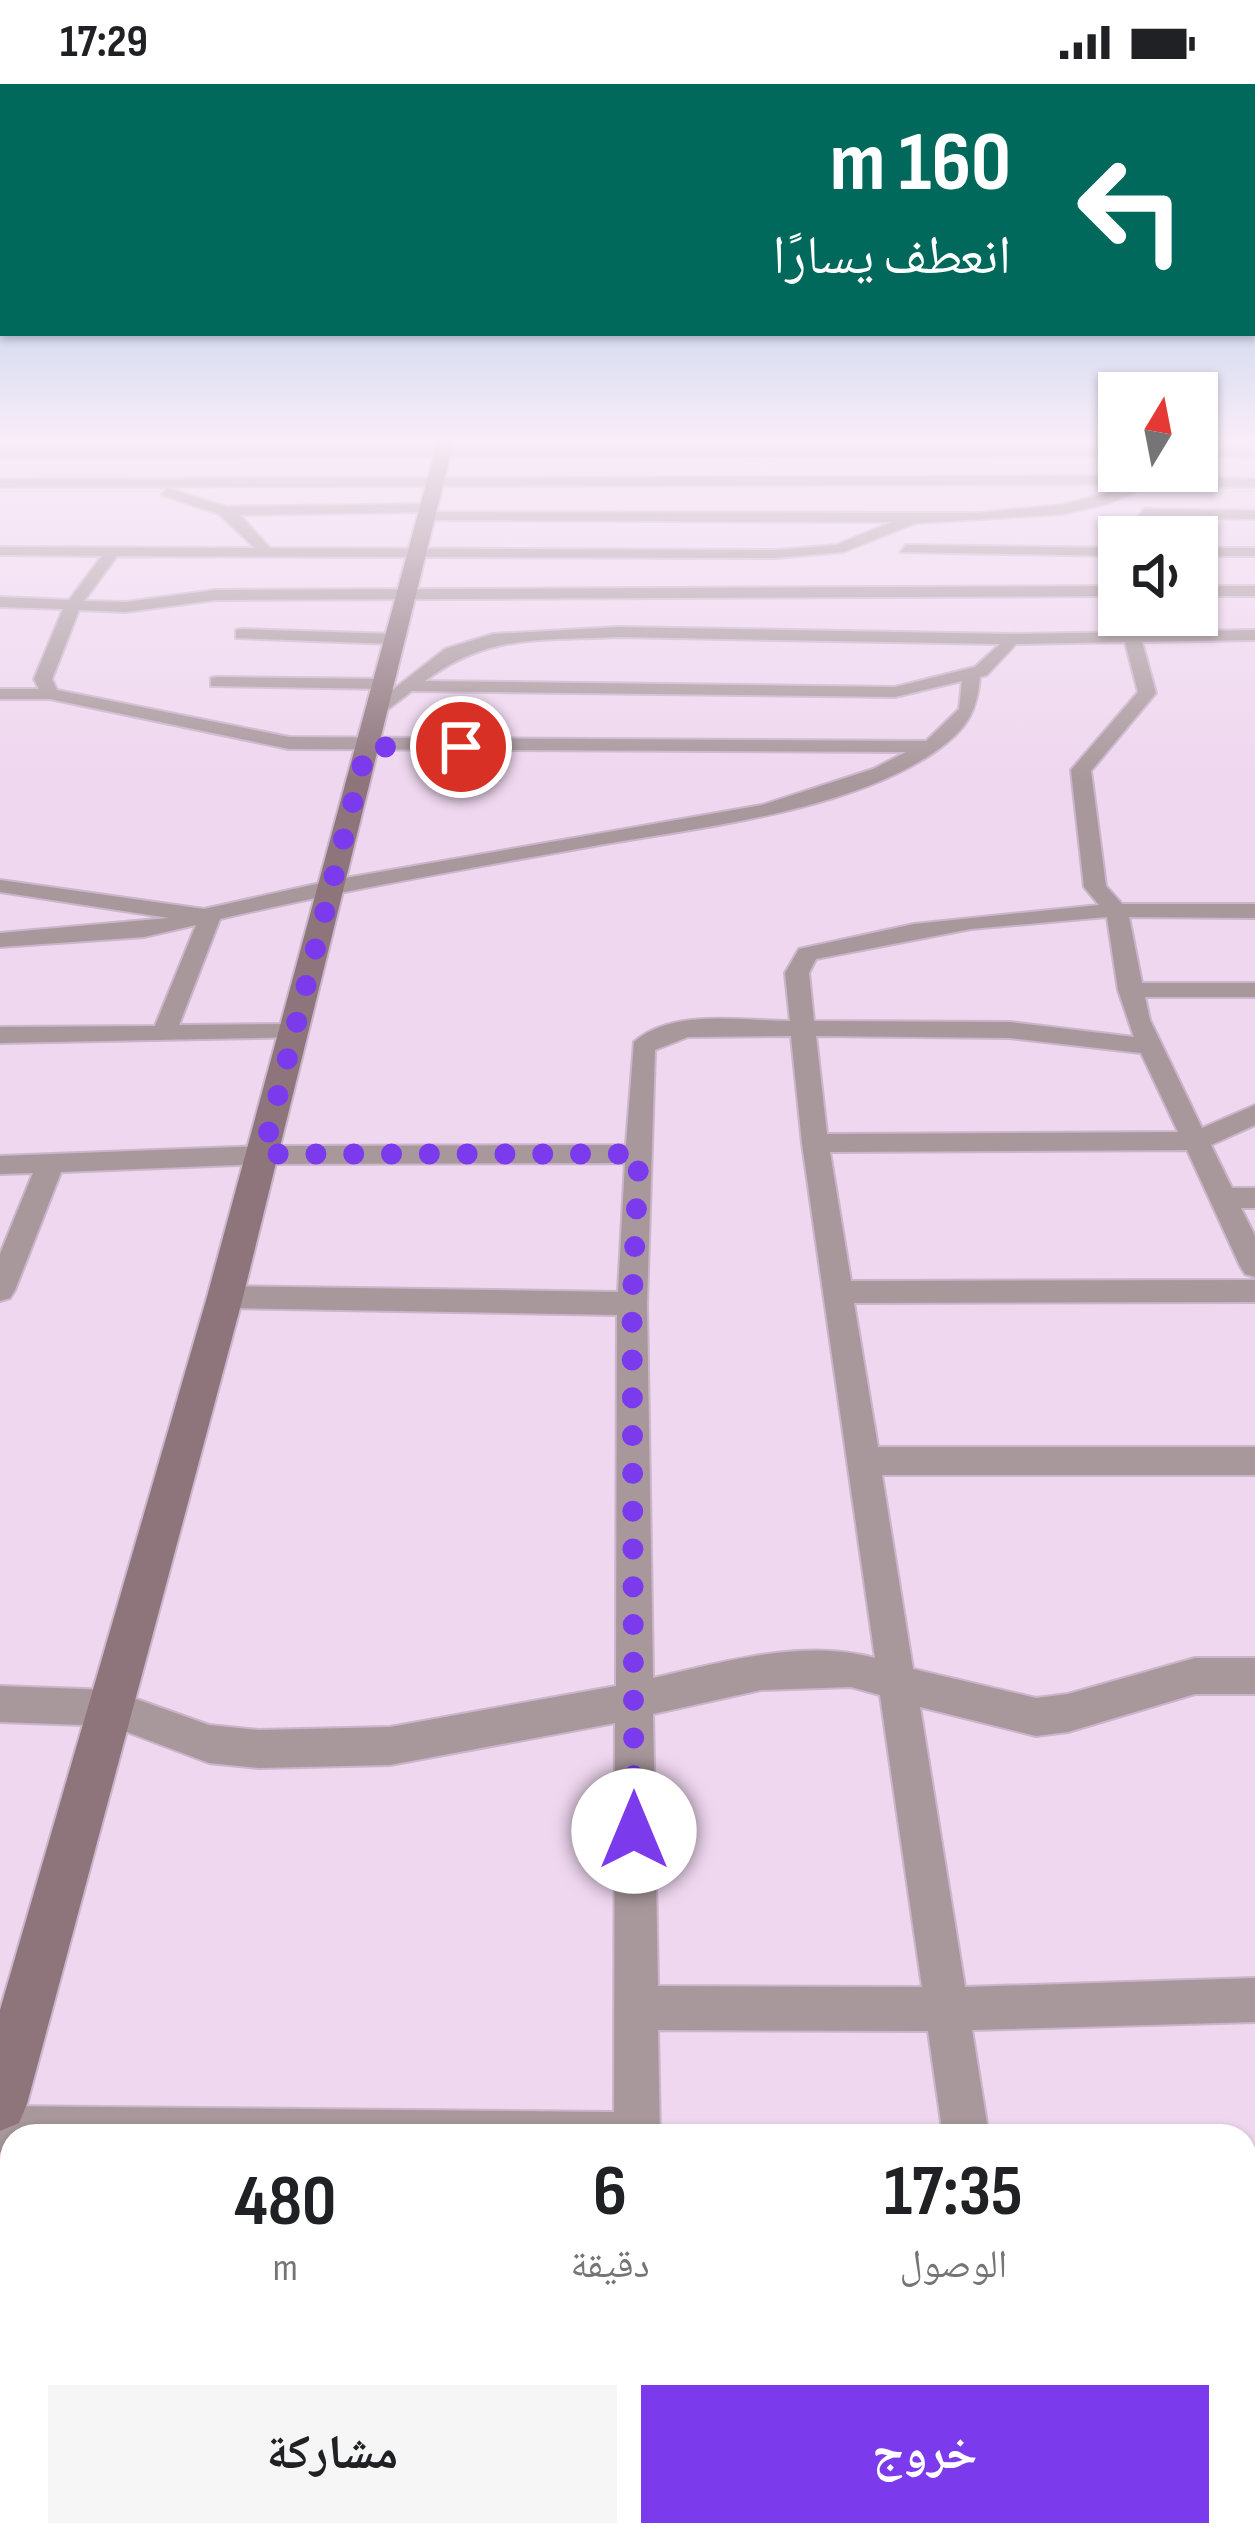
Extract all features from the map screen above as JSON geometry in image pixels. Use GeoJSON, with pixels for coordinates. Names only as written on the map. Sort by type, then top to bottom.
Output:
{"type":"FeatureCollection","features":[{"type":"Feature","properties":{"kind":"street"},"geometry":{"type":"LineString","coordinates":[[0,551],[815,551]]}},
{"type":"Feature","properties":{"kind":"street"},"geometry":{"type":"LineString","coordinates":[[22,566],[34,551]]}},
{"type":"Feature","properties":{"kind":"street"},"geometry":{"type":"LineString","coordinates":[[50,694],[43,680],[73,605],[113,551]]}},
{"type":"Feature","properties":{"kind":"street"},"geometry":{"type":"LineString","coordinates":[[292,595],[307,551]]}},
{"type":"Feature","properties":{"kind":"street"},"geometry":{"type":"LineString","coordinates":[[907,551],[938,637]]}},
{"type":"Feature","properties":{"kind":"street"},"geometry":{"type":"LineString","coordinates":[[0,2104],[8,2048],[111,1708],[225,1297],[367,747],[389,693],[394,638],[416,552]]}},
{"type":"Feature","properties":{"kind":"street"},"geometry":{"type":"LineString","coordinates":[[1218,552],[1255,552]]}},
{"type":"Feature","properties":{"kind":"street"},"geometry":{"type":"LineString","coordinates":[[606,594],[613,553]]}},
{"type":"Feature","properties":{"kind":"street"},"geometry":{"type":"LineString","coordinates":[[613,660],[650,612],[776,554]]}},
{"type":"Feature","properties":{"kind":"street"},"geometry":{"type":"LineString","coordinates":[[11,580],[0,598],[126,607],[215,595],[1098,591]]}},
{"type":"Feature","properties":{"kind":"street"},"geometry":{"type":"LineString","coordinates":[[1218,591],[1255,591]]}},
{"type":"Feature","properties":{"kind":"street"},"geometry":{"type":"LineString","coordinates":[[512,637],[515,594]]}},
{"type":"Feature","properties":{"kind":"street"},"geometry":{"type":"LineString","coordinates":[[218,681],[261,596]]}},
{"type":"Feature","properties":{"kind":"street"},"geometry":{"type":"LineString","coordinates":[[1218,635],[1255,635]]}},
{"type":"Feature","properties":{"kind":"street"},"geometry":{"type":"LineString","coordinates":[[0,694],[218,681],[389,693],[613,660],[725,661],[938,637],[1142,636],[1147,693],[1085,760],[1080,777],[1095,887],[1117,911],[1130,989],[1147,1046],[1255,1266]]}},
{"type":"Feature","properties":{"kind":"street"},"geometry":{"type":"LineString","coordinates":[[389,693],[451,653],[512,637],[613,660],[725,661],[895,692],[971,675],[1007,648],[1009,639]]}},
{"type":"Feature","properties":{"kind":"street"},"geometry":{"type":"LineString","coordinates":[[218,681],[394,638]]}},
{"type":"Feature","properties":{"kind":"street"},"geometry":{"type":"LineString","coordinates":[[0,940],[90,936],[210,917],[334,886],[766,810],[880,772],[931,746],[968,710],[971,675]]}},
{"type":"Feature","properties":{"kind":"street"},"geometry":{"type":"LineString","coordinates":[[218,681],[272,742],[367,747],[931,746]]}},
{"type":"Feature","properties":{"kind":"street"},"geometry":{"type":"LineString","coordinates":[[0,886],[210,917]]}},
{"type":"Feature","properties":{"kind":"street"},"geometry":{"type":"LineString","coordinates":[[964,2124],[815,1143],[797,973],[807,953],[853,941],[1117,911],[1255,911]]}},
{"type":"Feature","properties":{"kind":"street"},"geometry":{"type":"LineString","coordinates":[[164,1034],[210,917]]}},
{"type":"Feature","properties":{"kind":"street"},"geometry":{"type":"LineString","coordinates":[[1130,989],[1255,990]]}},
{"type":"Feature","properties":{"kind":"street"},"geometry":{"type":"LineString","coordinates":[[637,2124],[632,1304],[643,1048],[654,1036],[719,1028],[1010,1030],[1147,1046]]}},
{"type":"Feature","properties":{"kind":"street"},"geometry":{"type":"LineString","coordinates":[[0,1035],[294,1032]]}},
{"type":"Feature","properties":{"kind":"street"},"geometry":{"type":"LineString","coordinates":[[815,1143],[1197,1141],[1255,1114]]}},
{"type":"Feature","properties":{"kind":"street"},"geometry":{"type":"LineString","coordinates":[[0,1165],[263,1154],[639,1154]]}},
{"type":"Feature","properties":{"kind":"street"},"geometry":{"type":"LineString","coordinates":[[0,1290],[50,1165]]}},
{"type":"Feature","properties":{"kind":"street"},"geometry":{"type":"LineString","coordinates":[[1224,1198],[1255,1198]]}},
{"type":"Feature","properties":{"kind":"street"},"geometry":{"type":"LineString","coordinates":[[839,1292],[1255,1291]]}},
{"type":"Feature","properties":{"kind":"street"},"geometry":{"type":"LineString","coordinates":[[225,1297],[632,1304]]}},
{"type":"Feature","properties":{"kind":"street"},"geometry":{"type":"LineString","coordinates":[[865,1461],[1255,1461]]}},
{"type":"Feature","properties":{"kind":"street"},"geometry":{"type":"LineString","coordinates":[[0,1704],[111,1708],[208,1744],[259,1749],[390,1746],[532,1723],[761,1672],[850,1669],[1036,1717],[1068,1713],[1195,1676],[1255,1676]]}},
{"type":"Feature","properties":{"kind":"street"},"geometry":{"type":"LineString","coordinates":[[636,2008],[946,2009],[1255,2000]]}},
{"type":"Feature","properties":{"kind":"route"},"geometry":{"type":"LineString","coordinates":[[461,747],[367,747],[263,1154],[639,1154],[632,1304],[634,1831]]}}]}
